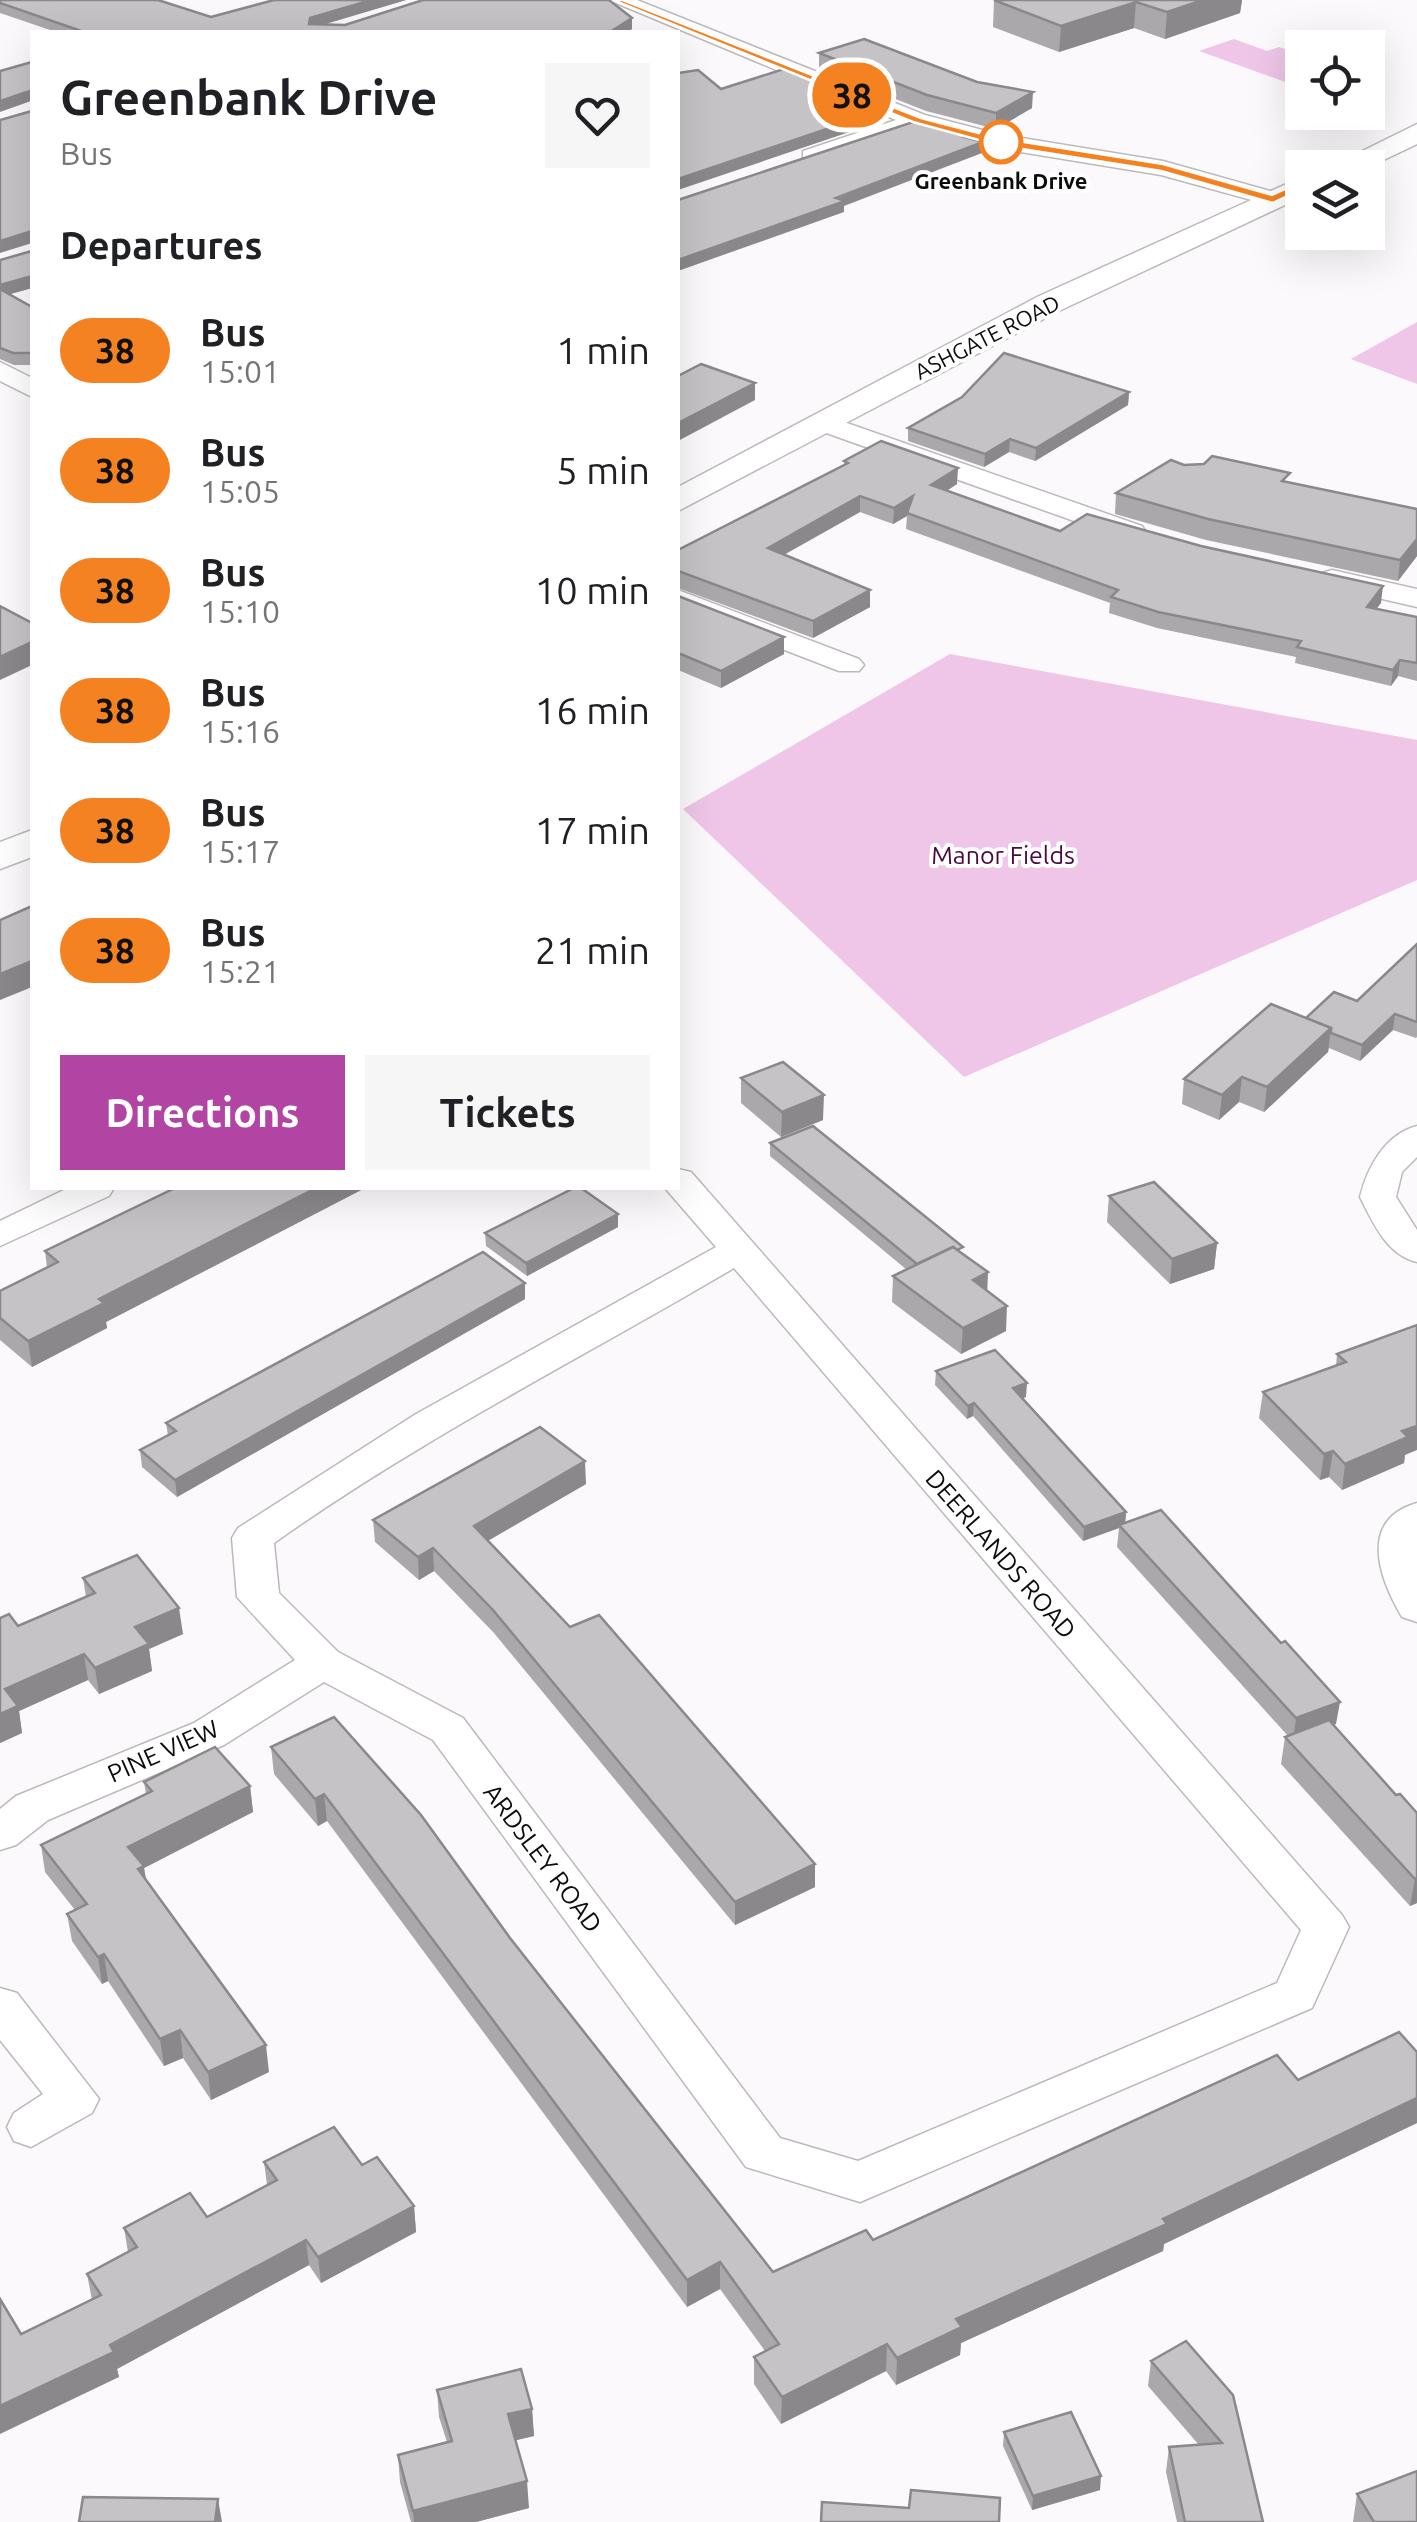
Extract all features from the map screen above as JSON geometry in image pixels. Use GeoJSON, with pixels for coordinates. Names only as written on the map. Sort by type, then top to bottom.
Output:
{"type":"FeatureCollection","features":[{"type":"Feature","properties":{"kind":"street"},"geometry":{"type":"LineString","coordinates":[[619,0],[917,120],[997,141],[1285,192]]}},
{"type":"Feature","properties":{"kind":"street"},"geometry":{"type":"LineString","coordinates":[[693,52],[723,42]]}},
{"type":"Feature","properties":{"kind":"street"},"geometry":{"type":"LineString","coordinates":[[788,164],[917,120]]}},
{"type":"Feature","properties":{"kind":"street"},"geometry":{"type":"LineString","coordinates":[[1381,150],[1416,134]]}},
{"type":"Feature","properties":{"kind":"street","name":"ASHGATE ROAD"},"geometry":{"type":"LineString","coordinates":[[680,501],[1050,304],[1285,194]]}},
{"type":"Feature","properties":{"kind":"street"},"geometry":{"type":"LineString","coordinates":[[0,370],[30,388]]}},
{"type":"Feature","properties":{"kind":"street"},"geometry":{"type":"LineString","coordinates":[[824,423],[1162,540]]}},
{"type":"Feature","properties":{"kind":"street"},"geometry":{"type":"LineString","coordinates":[[1308,574],[1417,598]]}},
{"type":"Feature","properties":{"kind":"street"},"geometry":{"type":"LineString","coordinates":[[680,600],[849,664]]}},
{"type":"Feature","properties":{"kind":"street"},"geometry":{"type":"LineString","coordinates":[[0,857],[30,843]]}},
{"type":"Feature","properties":{"kind":"street"},"geometry":{"type":"LineString","coordinates":[[1417,1136],[1385,1169],[1378,1197],[1394,1228],[1417,1251]]}},
{"type":"Feature","properties":{"kind":"street","name":"DEERLANDS ROAD"},"geometry":{"type":"LineString","coordinates":[[680,1182],[1326,1928]]}},
{"type":"Feature","properties":{"kind":"street"},"geometry":{"type":"LineString","coordinates":[[0,1236],[92,1190]]}},
{"type":"Feature","properties":{"kind":"street","name":"ARDSLEY ROAD"},"geometry":{"type":"LineString","coordinates":[[737,1250],[630,1316],[333,1478],[253,1538],[258,1597],[323,1663],[448,1730],[764,2153],[860,2182],[1295,1995],[1326,1928]]}},
{"type":"Feature","properties":{"kind":"street"},"geometry":{"type":"LineString","coordinates":[[1417,1517],[1402,1532],[1396,1570],[1417,1607]]}},
{"type":"Feature","properties":{"kind":"street","name":"PINE VIEW"},"geometry":{"type":"LineString","coordinates":[[0,1833],[32,1808],[209,1734],[323,1663]]}},
{"type":"Feature","properties":{"kind":"street"},"geometry":{"type":"LineString","coordinates":[[0,2006],[75,2099],[32,2126]]}},
{"type":"Feature","properties":{"kind":"green space"},"geometry":{"type":"Polygon","coordinates":[[[1234,39],[1267,51],[1285,49],[1285,82],[1199,51],[1234,39]]]}},
{"type":"Feature","properties":{"kind":"green space"},"geometry":{"type":"Polygon","coordinates":[[[1417,322],[1417,384],[1351,359],[1417,322]]]}},
{"type":"Feature","properties":{"kind":"green space","name":"Manor Fields"},"geometry":{"type":"Polygon","coordinates":[[[950,654],[1417,740],[1417,880],[964,1077],[683,809],[950,654]]]}},
{"type":"Feature","properties":{"kind":"building"},"geometry":{"type":"Polygon","coordinates":[[[158,0],[211,17],[274,0],[371,0],[310,18],[309,24],[345,25],[423,0],[609,0],[632,18],[613,30],[78,30],[0,3],[158,0]]]}},
{"type":"Feature","properties":{"kind":"building"},"geometry":{"type":"Polygon","coordinates":[[[994,0],[1203,0],[1167,12],[1136,2],[1061,26],[994,0]]]}},
{"type":"Feature","properties":{"kind":"building"},"geometry":{"type":"Polygon","coordinates":[[[864,39],[977,82],[1033,92],[996,113],[927,95],[819,53],[864,39]]]}},
{"type":"Feature","properties":{"kind":"building"},"geometry":{"type":"Polygon","coordinates":[[[30,63],[30,91],[0,101],[0,71],[30,63]]]}},
{"type":"Feature","properties":{"kind":"building"},"geometry":{"type":"Polygon","coordinates":[[[787,68],[886,109],[680,178],[680,73],[698,70],[721,89],[787,68]]]}},
{"type":"Feature","properties":{"kind":"building"},"geometry":{"type":"Polygon","coordinates":[[[30,112],[30,232],[0,241],[0,120],[30,112]]]}},
{"type":"Feature","properties":{"kind":"building"},"geometry":{"type":"Polygon","coordinates":[[[919,120],[970,134],[964,137],[983,142],[836,198],[845,201],[680,259],[680,199],[919,120]]]}},
{"type":"Feature","properties":{"kind":"building"},"geometry":{"type":"Polygon","coordinates":[[[30,252],[30,277],[0,285],[0,260],[30,252]]]}},
{"type":"Feature","properties":{"kind":"building"},"geometry":{"type":"Polygon","coordinates":[[[0,289],[30,306],[30,353],[0,348],[0,289]]]}},
{"type":"Feature","properties":{"kind":"building"},"geometry":{"type":"Polygon","coordinates":[[[1004,353],[1129,392],[1036,448],[1010,439],[985,454],[908,428],[962,397],[1004,353]]]}},
{"type":"Feature","properties":{"kind":"building"},"geometry":{"type":"Polygon","coordinates":[[[701,364],[755,383],[680,422],[680,375],[701,364]]]}},
{"type":"Feature","properties":{"kind":"building"},"geometry":{"type":"Polygon","coordinates":[[[881,441],[958,468],[931,485],[1060,531],[1087,514],[1201,546],[1383,586],[1367,607],[1417,617],[1417,663],[1400,660],[1393,670],[1297,647],[1301,641],[1158,612],[1111,597],[1118,590],[907,513],[913,496],[894,508],[860,496],[768,548],[870,590],[813,621],[680,572],[680,549],[848,463],[844,461],[881,441]]]}},
{"type":"Feature","properties":{"kind":"building"},"geometry":{"type":"Polygon","coordinates":[[[1212,456],[1290,473],[1282,481],[1417,509],[1417,539],[1400,560],[1208,519],[1116,493],[1171,460],[1184,465],[1204,464],[1212,456]]]}},
{"type":"Feature","properties":{"kind":"building"},"geometry":{"type":"Polygon","coordinates":[[[680,597],[784,637],[721,671],[680,654],[680,597]]]}},
{"type":"Feature","properties":{"kind":"building"},"geometry":{"type":"Polygon","coordinates":[[[0,606],[30,622],[30,643],[0,657],[0,606]]]}},
{"type":"Feature","properties":{"kind":"building"},"geometry":{"type":"Polygon","coordinates":[[[30,907],[30,962],[0,974],[0,920],[30,907]]]}},
{"type":"Feature","properties":{"kind":"building"},"geometry":{"type":"Polygon","coordinates":[[[1417,944],[1417,1022],[1395,1014],[1362,1045],[1306,1018],[1334,992],[1357,1001],[1417,944]]]}},
{"type":"Feature","properties":{"kind":"building"},"geometry":{"type":"Polygon","coordinates":[[[1271,1004],[1331,1028],[1267,1087],[1242,1077],[1222,1095],[1184,1079],[1271,1004]]]}},
{"type":"Feature","properties":{"kind":"building"},"geometry":{"type":"Polygon","coordinates":[[[783,1062],[824,1095],[782,1112],[741,1078],[783,1062]]]}},
{"type":"Feature","properties":{"kind":"building"},"geometry":{"type":"Polygon","coordinates":[[[813,1126],[963,1247],[953,1247],[917,1264],[770,1143],[813,1126]]]}},
{"type":"Feature","properties":{"kind":"building"},"geometry":{"type":"Polygon","coordinates":[[[1154,1182],[1217,1243],[1172,1259],[1109,1196],[1154,1182]]]}},
{"type":"Feature","properties":{"kind":"building"},"geometry":{"type":"Polygon","coordinates":[[[171,1190],[312,1190],[99,1299],[104,1303],[28,1341],[0,1318],[0,1291],[58,1262],[45,1251],[171,1190]]]}},
{"type":"Feature","properties":{"kind":"building"},"geometry":{"type":"Polygon","coordinates":[[[570,1190],[584,1190],[618,1214],[526,1263],[485,1233],[570,1190]]]}},
{"type":"Feature","properties":{"kind":"building"},"geometry":{"type":"Polygon","coordinates":[[[953,1247],[988,1272],[973,1280],[1007,1306],[963,1328],[893,1276],[953,1247]]]}},
{"type":"Feature","properties":{"kind":"building"},"geometry":{"type":"Polygon","coordinates":[[[483,1252],[525,1283],[175,1480],[140,1450],[176,1431],[166,1423],[483,1252]]]}},
{"type":"Feature","properties":{"kind":"building"},"geometry":{"type":"Polygon","coordinates":[[[1417,1325],[1417,1426],[1402,1431],[1408,1437],[1345,1464],[1333,1451],[1324,1454],[1263,1392],[1346,1362],[1337,1354],[1417,1325]]]}},
{"type":"Feature","properties":{"kind":"building"},"geometry":{"type":"Polygon","coordinates":[[[995,1350],[1027,1383],[1013,1388],[1126,1512],[1084,1527],[974,1403],[968,1406],[936,1371],[995,1350]]]}},
{"type":"Feature","properties":{"kind":"building"},"geometry":{"type":"Polygon","coordinates":[[[540,1427],[585,1461],[474,1526],[570,1627],[599,1615],[815,1864],[735,1902],[493,1610],[433,1548],[418,1557],[373,1520],[540,1427]]]}},
{"type":"Feature","properties":{"kind":"building"},"geometry":{"type":"Polygon","coordinates":[[[1161,1510],[1340,1702],[1296,1718],[1119,1525],[1161,1510]]]}},
{"type":"Feature","properties":{"kind":"building"},"geometry":{"type":"Polygon","coordinates":[[[137,1555],[179,1608],[135,1627],[149,1644],[95,1668],[84,1654],[5,1689],[18,1706],[0,1714],[0,1618],[9,1614],[18,1626],[95,1593],[83,1578],[137,1555]]]}},
{"type":"Feature","properties":{"kind":"building"},"geometry":{"type":"Polygon","coordinates":[[[334,1717],[421,1815],[510,1938],[773,2272],[866,2230],[873,2240],[1277,2055],[1298,2080],[1399,2032],[1417,2052],[1417,2098],[1163,2219],[1167,2224],[956,2319],[962,2327],[897,2358],[887,2344],[782,2397],[754,2357],[779,2344],[720,2262],[687,2280],[324,1794],[315,1799],[271,1747],[334,1717]]]}},
{"type":"Feature","properties":{"kind":"building"},"geometry":{"type":"Polygon","coordinates":[[[1329,1720],[1417,1813],[1417,1878],[1285,1737],[1329,1720]]]}},
{"type":"Feature","properties":{"kind":"building"},"geometry":{"type":"Polygon","coordinates":[[[215,1747],[250,1786],[128,1847],[144,1866],[138,1869],[266,2045],[208,2072],[180,2030],[160,2039],[104,1954],[98,1957],[67,1914],[87,1904],[41,1845],[152,1791],[144,1782],[215,1747]]]}},
{"type":"Feature","properties":{"kind":"building"},"geometry":{"type":"Polygon","coordinates":[[[334,2127],[362,2165],[377,2157],[414,2206],[318,2257],[306,2240],[110,2345],[114,2352],[0,2406],[0,2299],[21,2334],[101,2295],[87,2274],[137,2247],[124,2228],[190,2193],[207,2217],[277,2180],[264,2162],[334,2127]]]}},
{"type":"Feature","properties":{"kind":"building"},"geometry":{"type":"Polygon","coordinates":[[[1186,2341],[1233,2395],[1263,2522],[1185,2522],[1169,2447],[1222,2443],[1151,2361],[1186,2341]]]}},
{"type":"Feature","properties":{"kind":"building"},"geometry":{"type":"Polygon","coordinates":[[[521,2369],[532,2409],[508,2414],[527,2481],[413,2511],[398,2455],[452,2441],[437,2390],[521,2369]]]}},
{"type":"Feature","properties":{"kind":"building"},"geometry":{"type":"Polygon","coordinates":[[[1071,2412],[1101,2476],[1033,2496],[1004,2432],[1071,2412]]]}},
{"type":"Feature","properties":{"kind":"building"},"geometry":{"type":"Polygon","coordinates":[[[1417,2471],[1417,2522],[1374,2522],[1357,2494],[1417,2471]]]}},
{"type":"Feature","properties":{"kind":"building"},"geometry":{"type":"Polygon","coordinates":[[[911,2490],[1000,2498],[999,2522],[821,2522],[822,2502],[909,2508],[911,2490]]]}},
{"type":"Feature","properties":{"kind":"building"},"geometry":{"type":"Polygon","coordinates":[[[83,2497],[218,2499],[215,2522],[79,2522],[83,2497]]]}},
{"type":"Feature","properties":{"kind":"bus line","name":"38"},"geometry":{"type":"LineString","coordinates":[[619,0],[917,120],[997,141],[1163,168],[1227,183],[1273,200],[1285,194]]}},
{"type":"Feature","properties":{"kind":"place","name":"Greenbank Drive"},"geometry":{"type":"Point","coordinates":[1001,142]}}]}
